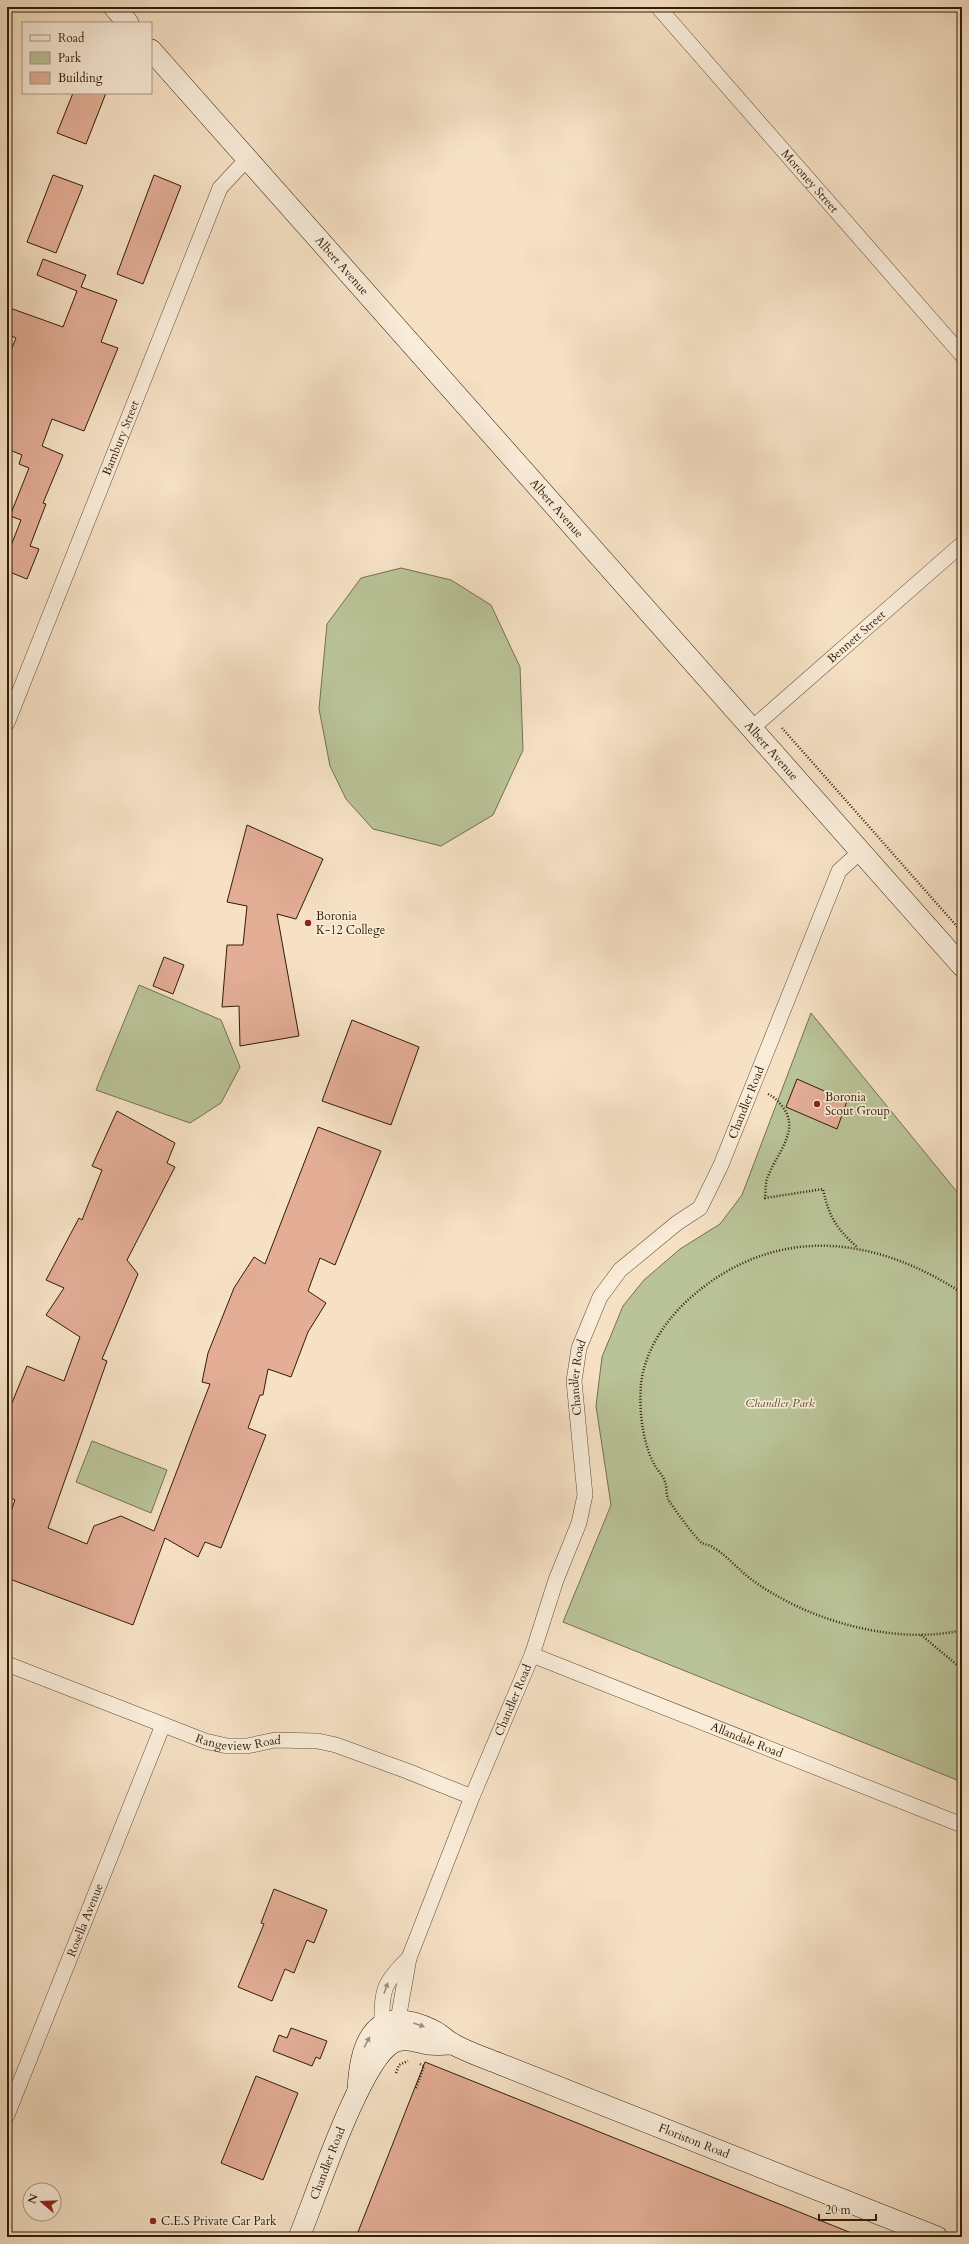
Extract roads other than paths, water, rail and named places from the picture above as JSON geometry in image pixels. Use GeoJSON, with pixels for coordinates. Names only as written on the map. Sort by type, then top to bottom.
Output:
{"type":"FeatureCollection","features":[{"type":"Feature","properties":{"kind":"main road"},"geometry":{"type":"LineString","coordinates":[[114,7],[127,22]]}},
{"type":"Feature","properties":{"kind":"main road","name":"Albert Avenue"},"geometry":{"type":"LineString","coordinates":[[152,51],[246,160],[962,966]]}},
{"type":"Feature","properties":{"kind":"main road"},"geometry":{"type":"LineString","coordinates":[[390,2023],[393,2043]]}},
{"type":"Feature","properties":{"kind":"main road","name":"Floriston Road"},"geometry":{"type":"LineString","coordinates":[[390,2023],[418,2024],[434,2031],[452,2044],[748,2164],[937,2237]]}},
{"type":"Feature","properties":{"kind":"main road","name":"Chandler Road"},"geometry":{"type":"LineString","coordinates":[[358,2091],[359,2066],[363,2051],[371,2036],[390,2023]]}},
{"type":"Feature","properties":{"kind":"main road","name":"Floriston Road"},"geometry":{"type":"LineString","coordinates":[[393,2043],[411,2040],[429,2044],[452,2044]]}},
{"type":"Feature","properties":{"kind":"main road","name":"Chandler Road"},"geometry":{"type":"LineString","coordinates":[[299,2237],[358,2091],[378,2058],[393,2043]]}},
{"type":"Feature","properties":{"kind":"street","name":"Moroney Street"},"geometry":{"type":"LineString","coordinates":[[658,7],[962,355]]}},
{"type":"Feature","properties":{"kind":"street","name":"Bambury Street"},"geometry":{"type":"LineString","coordinates":[[7,723],[220,188],[246,160]]}},
{"type":"Feature","properties":{"kind":"street","name":"Bennett Street"},"geometry":{"type":"LineString","coordinates":[[751,729],[962,544]]}},
{"type":"Feature","properties":{"kind":"street","name":"Chandler Road"},"geometry":{"type":"LineString","coordinates":[[390,2023],[381,2007],[384,1992],[390,1976],[409,1958],[472,1797],[532,1654],[556,1580],[579,1523],[585,1495],[574,1381],[579,1348],[600,1297],[620,1270],[677,1224],[700,1208],[714,1182],[839,871],[860,851]]}},
{"type":"Feature","properties":{"kind":"street","name":"Allandale Road"},"geometry":{"type":"LineString","coordinates":[[532,1654],[962,1825]]}},
{"type":"Feature","properties":{"kind":"street","name":"Rangeview Road"},"geometry":{"type":"LineString","coordinates":[[7,1664],[204,1741],[227,1746],[247,1746],[276,1740],[318,1741],[336,1745],[407,1770],[472,1797]]}},
{"type":"Feature","properties":{"kind":"street","name":"Rosella Avenue"},"geometry":{"type":"LineString","coordinates":[[7,2115],[163,1725]]}},
{"type":"Feature","properties":{"kind":"place","name":"Boronia K-12 College"},"geometry":{"type":"Point","coordinates":[308,923]}},
{"type":"Feature","properties":{"kind":"place","name":"Boronia Scout Group"},"geometry":{"type":"Point","coordinates":[817,1104]}},
{"type":"Feature","properties":{"kind":"place","name":"C.E.S Private Car Park"},"geometry":{"type":"Point","coordinates":[153,2221]}},
{"type":"Feature","properties":{"kind":"park label","name":"Chandler Park"},"geometry":{"type":"Point","coordinates":[780,1403]}}]}
